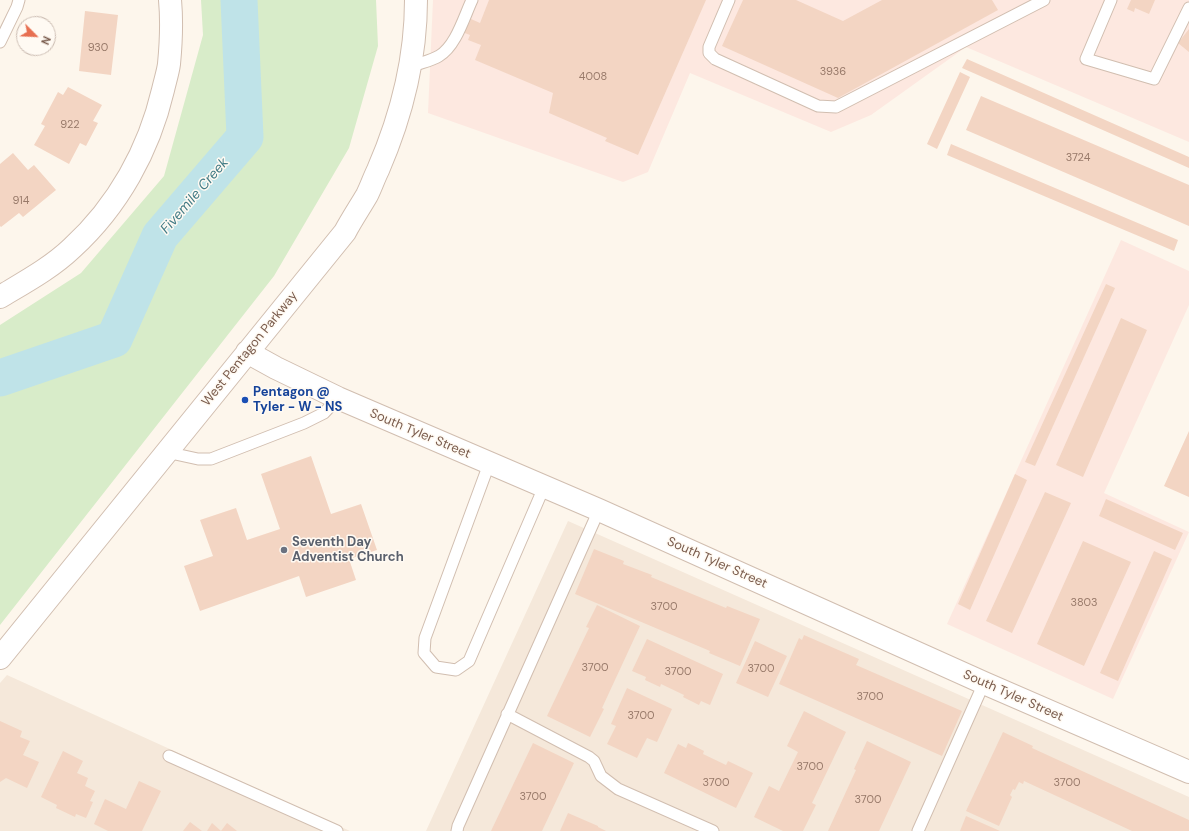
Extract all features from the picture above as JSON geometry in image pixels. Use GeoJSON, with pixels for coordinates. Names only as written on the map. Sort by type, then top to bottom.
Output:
{"type":"FeatureCollection","features":[{"type":"Feature","properties":{"kind":"street"},"geometry":{"type":"LineString","coordinates":[[0,297],[43,271],[72,248],[94,226],[112,203],[132,171],[148,139],[160,104],[169,65],[171,15],[170,0]]}},
{"type":"Feature","properties":{"kind":"street","name":"West Pentagon Parkway"},"geometry":{"type":"LineString","coordinates":[[0,658],[345,232],[368,194],[386,150],[398,113],[410,67],[416,18],[416,0]]}},
{"type":"Feature","properties":{"kind":"street","name":"South Tyler Street"},"geometry":{"type":"LineString","coordinates":[[247,352],[338,398],[599,510],[984,683],[1189,772]]}},
{"type":"Feature","properties":{"kind":"lane"},"geometry":{"type":"LineString","coordinates":[[0,42],[18,7],[19,0]]}},
{"type":"Feature","properties":{"kind":"lane"},"geometry":{"type":"LineString","coordinates":[[410,67],[439,56],[446,50],[454,40],[472,0]]}},
{"type":"Feature","properties":{"kind":"lane"},"geometry":{"type":"LineString","coordinates":[[729,0],[709,47],[709,53],[715,59],[818,106],[836,107],[1044,0]]}},
{"type":"Feature","properties":{"kind":"lane"},"geometry":{"type":"LineString","coordinates":[[1111,0],[1086,59],[1154,79],[1189,8]]}},
{"type":"Feature","properties":{"kind":"lane"},"geometry":{"type":"LineString","coordinates":[[166,452],[198,459],[211,459],[304,423],[324,413],[338,398]]}},
{"type":"Feature","properties":{"kind":"lane"},"geometry":{"type":"LineString","coordinates":[[490,464],[425,638],[424,652],[436,667],[456,670],[469,661],[544,487]]}},
{"type":"Feature","properties":{"kind":"lane"},"geometry":{"type":"LineString","coordinates":[[457,831],[507,714],[599,510]]}},
{"type":"Feature","properties":{"kind":"lane"},"geometry":{"type":"LineString","coordinates":[[918,831],[984,683]]}},
{"type":"Feature","properties":{"kind":"lane"},"geometry":{"type":"LineString","coordinates":[[507,714],[589,756],[594,761],[601,776],[618,789],[713,831]]}},
{"type":"Feature","properties":{"kind":"lane"},"geometry":{"type":"LineString","coordinates":[[169,756],[337,831]]}},
{"type":"Feature","properties":{"kind":"shaded area"},"geometry":{"type":"Polygon","coordinates":[[[433,0],[1189,0],[1189,142],[966,47],[871,115],[831,132],[690,73],[648,172],[623,182],[428,113],[433,0]]]}},
{"type":"Feature","properties":{"kind":"shaded area"},"geometry":{"type":"Polygon","coordinates":[[[1121,240],[1189,271],[1189,305],[1104,493],[1189,532],[1113,699],[947,624],[1121,240]]]}},
{"type":"Feature","properties":{"kind":"shaded area"},"geometry":{"type":"Polygon","coordinates":[[[568,521],[1189,797],[1189,831],[426,831],[568,521]]]}},
{"type":"Feature","properties":{"kind":"shaded area"},"geometry":{"type":"Polygon","coordinates":[[[7,675],[350,831],[0,831],[0,683],[7,675]]]}},
{"type":"Feature","properties":{"kind":"green space"},"geometry":{"type":"Polygon","coordinates":[[[201,0],[376,0],[378,46],[349,148],[274,276],[0,625],[0,325],[81,273],[164,176],[203,35],[201,0]]]}},
{"type":"Feature","properties":{"kind":"building"},"geometry":{"type":"Polygon","coordinates":[[[489,0],[706,0],[638,155],[605,141],[607,138],[549,113],[553,93],[475,60],[481,45],[468,40],[470,35],[462,32],[466,24],[468,25],[471,19],[480,23],[489,0]]]}},
{"type":"Feature","properties":{"kind":"building"},"geometry":{"type":"Polygon","coordinates":[[[743,0],[796,0],[843,21],[882,0],[992,0],[998,10],[838,98],[722,46],[743,0]]]}},
{"type":"Feature","properties":{"kind":"building"},"geometry":{"type":"Polygon","coordinates":[[[1131,0],[1155,0],[1149,14],[1135,8],[1134,12],[1127,9],[1131,0]]]}},
{"type":"Feature","properties":{"kind":"building"},"geometry":{"type":"Polygon","coordinates":[[[85,11],[118,15],[111,75],[79,71],[85,11]]]}},
{"type":"Feature","properties":{"kind":"building"},"geometry":{"type":"Polygon","coordinates":[[[1189,29],[1189,52],[1178,43],[1189,29]]]}},
{"type":"Feature","properties":{"kind":"building"},"geometry":{"type":"Polygon","coordinates":[[[967,59],[1189,157],[1189,168],[962,68],[967,59]]]}},
{"type":"Feature","properties":{"kind":"building"},"geometry":{"type":"Polygon","coordinates":[[[960,72],[970,77],[937,149],[927,144],[960,72]]]}},
{"type":"Feature","properties":{"kind":"building"},"geometry":{"type":"Polygon","coordinates":[[[68,87],[102,105],[93,121],[98,123],[86,146],[80,143],[69,164],[34,145],[45,126],[41,124],[58,92],[63,95],[68,87]]]}},
{"type":"Feature","properties":{"kind":"building"},"geometry":{"type":"Polygon","coordinates":[[[981,96],[1189,185],[1189,226],[966,130],[981,96]]]}},
{"type":"Feature","properties":{"kind":"building"},"geometry":{"type":"Polygon","coordinates":[[[951,144],[1178,240],[1174,251],[947,155],[951,144]]]}},
{"type":"Feature","properties":{"kind":"building"},"geometry":{"type":"Polygon","coordinates":[[[13,153],[28,170],[34,165],[56,190],[23,217],[19,213],[1,227],[0,164],[13,153]]]}},
{"type":"Feature","properties":{"kind":"building"},"geometry":{"type":"Polygon","coordinates":[[[1106,284],[1115,288],[1035,466],[1025,462],[1106,284]]]}},
{"type":"Feature","properties":{"kind":"building"},"geometry":{"type":"Polygon","coordinates":[[[1121,318],[1147,330],[1083,477],[1056,465],[1121,318]]]}},
{"type":"Feature","properties":{"kind":"building"},"geometry":{"type":"Polygon","coordinates":[[[1189,431],[1189,497],[1164,486],[1189,431]]]}},
{"type":"Feature","properties":{"kind":"building"},"geometry":{"type":"Polygon","coordinates":[[[311,456],[331,514],[361,504],[377,550],[349,559],[356,580],[306,597],[299,576],[200,611],[184,566],[213,556],[200,520],[236,508],[247,540],[280,529],[261,474],[311,456]]]}},
{"type":"Feature","properties":{"kind":"building"},"geometry":{"type":"Polygon","coordinates":[[[1015,474],[1027,480],[970,610],[958,604],[1015,474]]]}},
{"type":"Feature","properties":{"kind":"building"},"geometry":{"type":"Polygon","coordinates":[[[1045,492],[1071,503],[1012,633],[986,621],[1045,492]]]}},
{"type":"Feature","properties":{"kind":"building"},"geometry":{"type":"Polygon","coordinates":[[[1106,499],[1183,533],[1175,550],[1099,516],[1106,499]]]}},
{"type":"Feature","properties":{"kind":"building"},"geometry":{"type":"Polygon","coordinates":[[[1083,541],[1131,562],[1084,666],[1037,644],[1083,541]]]}},
{"type":"Feature","properties":{"kind":"building"},"geometry":{"type":"Polygon","coordinates":[[[594,549],[624,561],[623,564],[652,575],[651,577],[726,608],[727,606],[760,619],[740,666],[709,653],[710,651],[575,594],[594,549]]]}},
{"type":"Feature","properties":{"kind":"building"},"geometry":{"type":"Polygon","coordinates":[[[1154,551],[1172,559],[1118,681],[1100,673],[1154,551]]]}},
{"type":"Feature","properties":{"kind":"building"},"geometry":{"type":"Polygon","coordinates":[[[597,605],[640,626],[602,708],[604,709],[590,737],[547,716],[589,628],[586,627],[597,605]]]}},
{"type":"Feature","properties":{"kind":"building"},"geometry":{"type":"Polygon","coordinates":[[[804,635],[859,659],[856,665],[962,711],[942,756],[779,684],[799,638],[802,640],[804,635]]]}},
{"type":"Feature","properties":{"kind":"building"},"geometry":{"type":"Polygon","coordinates":[[[647,639],[723,674],[710,705],[701,701],[699,705],[683,697],[684,695],[661,684],[660,687],[645,680],[646,677],[632,671],[647,639]]]}},
{"type":"Feature","properties":{"kind":"building"},"geometry":{"type":"Polygon","coordinates":[[[755,641],[787,656],[768,697],[736,683],[755,641]]]}},
{"type":"Feature","properties":{"kind":"building"},"geometry":{"type":"Polygon","coordinates":[[[627,688],[672,709],[657,742],[647,738],[637,758],[607,744],[616,726],[611,724],[627,688]]]}},
{"type":"Feature","properties":{"kind":"building"},"geometry":{"type":"Polygon","coordinates":[[[804,711],[846,732],[812,803],[816,805],[803,831],[783,831],[754,817],[769,786],[779,791],[798,752],[787,746],[804,711]]]}},
{"type":"Feature","properties":{"kind":"building"},"geometry":{"type":"Polygon","coordinates":[[[0,721],[22,731],[20,737],[30,741],[23,755],[39,762],[27,788],[6,778],[0,782],[0,721]]]}},
{"type":"Feature","properties":{"kind":"building"},"geometry":{"type":"Polygon","coordinates":[[[1003,732],[1033,746],[1032,748],[1189,820],[1189,831],[1132,831],[1024,781],[1023,784],[1019,782],[1015,790],[1013,789],[1010,795],[1012,797],[999,826],[966,811],[1003,732]]]}},
{"type":"Feature","properties":{"kind":"building"},"geometry":{"type":"Polygon","coordinates":[[[867,741],[911,762],[879,831],[828,831],[856,770],[854,769],[867,741]]]}},
{"type":"Feature","properties":{"kind":"building"},"geometry":{"type":"Polygon","coordinates":[[[533,743],[574,763],[542,831],[491,831],[533,743]]]}},
{"type":"Feature","properties":{"kind":"building"},"geometry":{"type":"Polygon","coordinates":[[[688,743],[704,751],[703,754],[726,765],[728,761],[753,773],[736,808],[664,773],[678,744],[686,748],[688,743]]]}},
{"type":"Feature","properties":{"kind":"building"},"geometry":{"type":"Polygon","coordinates":[[[63,751],[83,761],[77,773],[88,778],[85,786],[95,791],[90,801],[93,802],[86,818],[76,814],[75,817],[56,808],[57,805],[41,797],[63,751]]]}},
{"type":"Feature","properties":{"kind":"building"},"geometry":{"type":"Polygon","coordinates":[[[139,781],[161,791],[142,831],[108,831],[94,824],[105,799],[126,809],[139,781]]]}},
{"type":"Feature","properties":{"kind":"building"},"geometry":{"type":"Polygon","coordinates":[[[568,813],[598,826],[606,831],[560,831],[568,813]]]}},
{"type":"Feature","properties":{"kind":"building"},"geometry":{"type":"Polygon","coordinates":[[[966,816],[1000,831],[960,831],[966,816]]]}},
{"type":"Feature","properties":{"kind":"building"},"geometry":{"type":"Polygon","coordinates":[[[190,822],[202,831],[183,831],[190,822]]]}},
{"type":"Feature","properties":{"kind":"building"},"geometry":{"type":"Polygon","coordinates":[[[212,823],[221,831],[207,831],[212,823]]]}},
{"type":"Feature","properties":{"kind":"building"},"geometry":{"type":"Polygon","coordinates":[[[227,823],[237,831],[221,831],[227,823]]]}},
{"type":"Feature","properties":{"kind":"waterway","name":"Fivemile Creek"},"geometry":{"type":"LineString","coordinates":[[0,378],[114,339],[160,236],[245,137],[239,0]]}},
{"type":"Feature","properties":{"kind":"place","name":"Pentagon @ Tyler - W - NS"},"geometry":{"type":"Point","coordinates":[245,400]}},
{"type":"Feature","properties":{"kind":"place","name":"Seventh Day Adventist Church"},"geometry":{"type":"Point","coordinates":[284,550]}}]}
